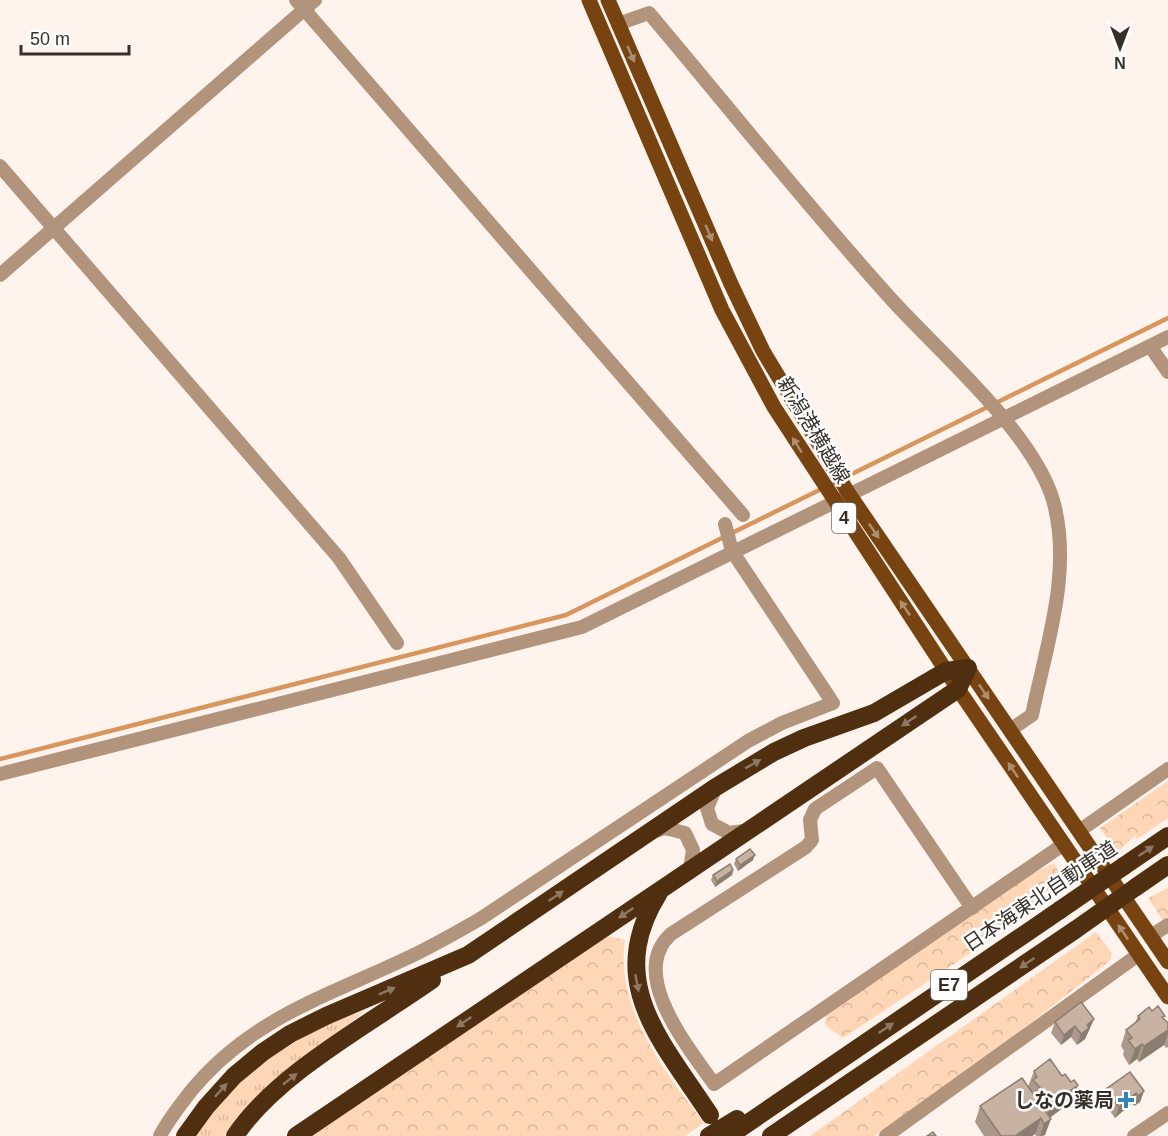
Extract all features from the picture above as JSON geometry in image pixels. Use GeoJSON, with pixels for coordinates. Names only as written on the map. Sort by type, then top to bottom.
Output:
{"type":"FeatureCollection","features":[{"type":"Feature","properties":{"kind":"highway"},"geometry":{"type":"LineString","coordinates":[[235,1136],[259,1106],[288,1080],[742,769],[804,738],[874,713],[946,671],[968,668]]}},
{"type":"Feature","properties":{"kind":"highway"},"geometry":{"type":"LineString","coordinates":[[296,1136],[744,831],[958,689],[968,668]]}},
{"type":"Feature","properties":{"kind":"highway","name":"日本海東北自動車道"},"geometry":{"type":"LineString","coordinates":[[729,1136],[1168,836]]}},
{"type":"Feature","properties":{"kind":"highway","name":"E7"},"geometry":{"type":"LineString","coordinates":[[771,1136],[1168,865]]}},
{"type":"Feature","properties":{"kind":"highway"},"geometry":{"type":"LineString","coordinates":[[662,889],[639,934],[635,950],[637,986],[654,1029],[710,1115]]}},
{"type":"Feature","properties":{"kind":"highway"},"geometry":{"type":"LineString","coordinates":[[185,1136],[227,1084],[263,1052],[326,1016],[468,955]]}},
{"type":"Feature","properties":{"kind":"highway"},"geometry":{"type":"LineString","coordinates":[[709,1136],[838,1061]]}},
{"type":"Feature","properties":{"kind":"highway"},"geometry":{"type":"LineString","coordinates":[[782,1136],[855,1079]]}},
{"type":"Feature","properties":{"kind":"main road","name":"新潟港横越線"},"geometry":{"type":"LineString","coordinates":[[589,0],[722,310],[774,408],[833,502],[958,689],[1168,997]]}},
{"type":"Feature","properties":{"kind":"main road","name":"新潟港横越線"},"geometry":{"type":"LineString","coordinates":[[608,0],[731,284],[763,351],[849,494],[1168,962]]}},
{"type":"Feature","properties":{"kind":"street"},"geometry":{"type":"LineString","coordinates":[[0,275],[300,5],[315,0]]}},
{"type":"Feature","properties":{"kind":"street"},"geometry":{"type":"LineString","coordinates":[[300,5],[743,515]]}},
{"type":"Feature","properties":{"kind":"street"},"geometry":{"type":"LineString","coordinates":[[618,24],[649,13],[892,300],[1003,418],[1039,469],[1052,500],[1060,536],[1060,573],[1032,715],[1010,729]]}},
{"type":"Feature","properties":{"kind":"street"},"geometry":{"type":"LineString","coordinates":[[0,166],[339,558],[397,643]]}},
{"type":"Feature","properties":{"kind":"street"},"geometry":{"type":"LineString","coordinates":[[0,774],[582,627],[1168,337]]}},
{"type":"Feature","properties":{"kind":"street"},"geometry":{"type":"LineString","coordinates":[[1150,346],[1168,372]]}},
{"type":"Feature","properties":{"kind":"street"},"geometry":{"type":"LineString","coordinates":[[160,1136],[206,1073],[233,1048],[267,1024],[299,1005],[438,943],[480,919],[748,741],[782,723],[833,703],[732,551],[725,524]]}},
{"type":"Feature","properties":{"kind":"street"},"geometry":{"type":"LineString","coordinates":[[972,908],[877,768],[815,809],[810,820],[812,840],[806,847],[671,934],[660,944],[656,976],[664,1003],[680,1035],[714,1084],[972,908],[1064,844]]}},
{"type":"Feature","properties":{"kind":"street"},"geometry":{"type":"LineString","coordinates":[[1079,831],[1168,769]]}},
{"type":"Feature","properties":{"kind":"street"},"geometry":{"type":"LineString","coordinates":[[716,787],[707,808],[712,824],[729,832],[744,831]]}},
{"type":"Feature","properties":{"kind":"street"},"geometry":{"type":"LineString","coordinates":[[645,835],[665,828],[685,833],[693,850],[690,869]]}},
{"type":"Feature","properties":{"kind":"street"},"geometry":{"type":"LineString","coordinates":[[1151,936],[1168,925]]}},
{"type":"Feature","properties":{"kind":"street"},"geometry":{"type":"LineString","coordinates":[[886,1136],[1138,955]]}},
{"type":"Feature","properties":{"kind":"street"},"geometry":{"type":"LineString","coordinates":[[1134,1136],[1168,1113]]}},
{"type":"Feature","properties":{"kind":"green space"},"geometry":{"type":"Polygon","coordinates":[[[1168,781],[1168,818],[1137,839],[1135,836],[1117,852],[1100,828],[1168,781]]]}},
{"type":"Feature","properties":{"kind":"green space"},"geometry":{"type":"Polygon","coordinates":[[[1054,863],[1065,885],[981,946],[843,1038],[825,1025],[826,1012],[1022,879],[1054,863]]]}},
{"type":"Feature","properties":{"kind":"green space"},"geometry":{"type":"Polygon","coordinates":[[[1168,888],[1168,917],[1163,920],[1148,898],[1168,888]]]}},
{"type":"Feature","properties":{"kind":"green space"},"geometry":{"type":"Polygon","coordinates":[[[1096,932],[1112,953],[1110,961],[965,1074],[875,1136],[810,1136],[1096,932]]]}},
{"type":"Feature","properties":{"kind":"green space"},"geometry":{"type":"Polygon","coordinates":[[[608,936],[625,940],[624,966],[635,1015],[659,1061],[704,1123],[685,1136],[312,1136],[608,936]]]}},
{"type":"Feature","properties":{"kind":"green space"},"geometry":{"type":"Polygon","coordinates":[[[365,1011],[270,1085],[224,1136],[196,1136],[211,1114],[249,1070],[321,1026],[365,1011]]]}},
{"type":"Feature","properties":{"kind":"building"},"geometry":{"type":"Polygon","coordinates":[[[750,849],[755,855],[740,865],[736,859],[750,849]]]}},
{"type":"Feature","properties":{"kind":"building"},"geometry":{"type":"Polygon","coordinates":[[[730,864],[733,870],[717,881],[713,875],[730,864]]]}},
{"type":"Feature","properties":{"kind":"building"},"geometry":{"type":"Polygon","coordinates":[[[1081,1002],[1094,1019],[1087,1025],[1089,1028],[1081,1034],[1075,1026],[1064,1035],[1055,1022],[1081,1002]]]}},
{"type":"Feature","properties":{"kind":"building"},"geometry":{"type":"Polygon","coordinates":[[[1158,1006],[1165,1016],[1162,1017],[1168,1023],[1168,1030],[1144,1046],[1142,1044],[1135,1049],[1128,1040],[1132,1038],[1126,1030],[1140,1019],[1138,1016],[1149,1007],[1152,1011],[1158,1006]]]}},
{"type":"Feature","properties":{"kind":"building"},"geometry":{"type":"Polygon","coordinates":[[[1050,1059],[1062,1076],[1065,1074],[1071,1082],[1074,1080],[1078,1085],[1051,1105],[1047,1099],[1049,1098],[1033,1080],[1037,1077],[1034,1071],[1050,1059]]]}},
{"type":"Feature","properties":{"kind":"building"},"geometry":{"type":"Polygon","coordinates":[[[1130,1072],[1144,1091],[1138,1096],[1136,1093],[1119,1107],[1106,1089],[1130,1072]]]}},
{"type":"Feature","properties":{"kind":"building"},"geometry":{"type":"Polygon","coordinates":[[[1022,1078],[1051,1119],[1044,1124],[1041,1118],[1015,1136],[1001,1136],[980,1106],[1022,1078]]]}},
{"type":"Feature","properties":{"kind":"waterway"},"geometry":{"type":"LineString","coordinates":[[0,759],[566,615],[1168,318]]}},
{"type":"Feature","properties":{"kind":"place","name":"しなの薬局"},"geometry":{"type":"Point","coordinates":[1126,1100]}}]}
